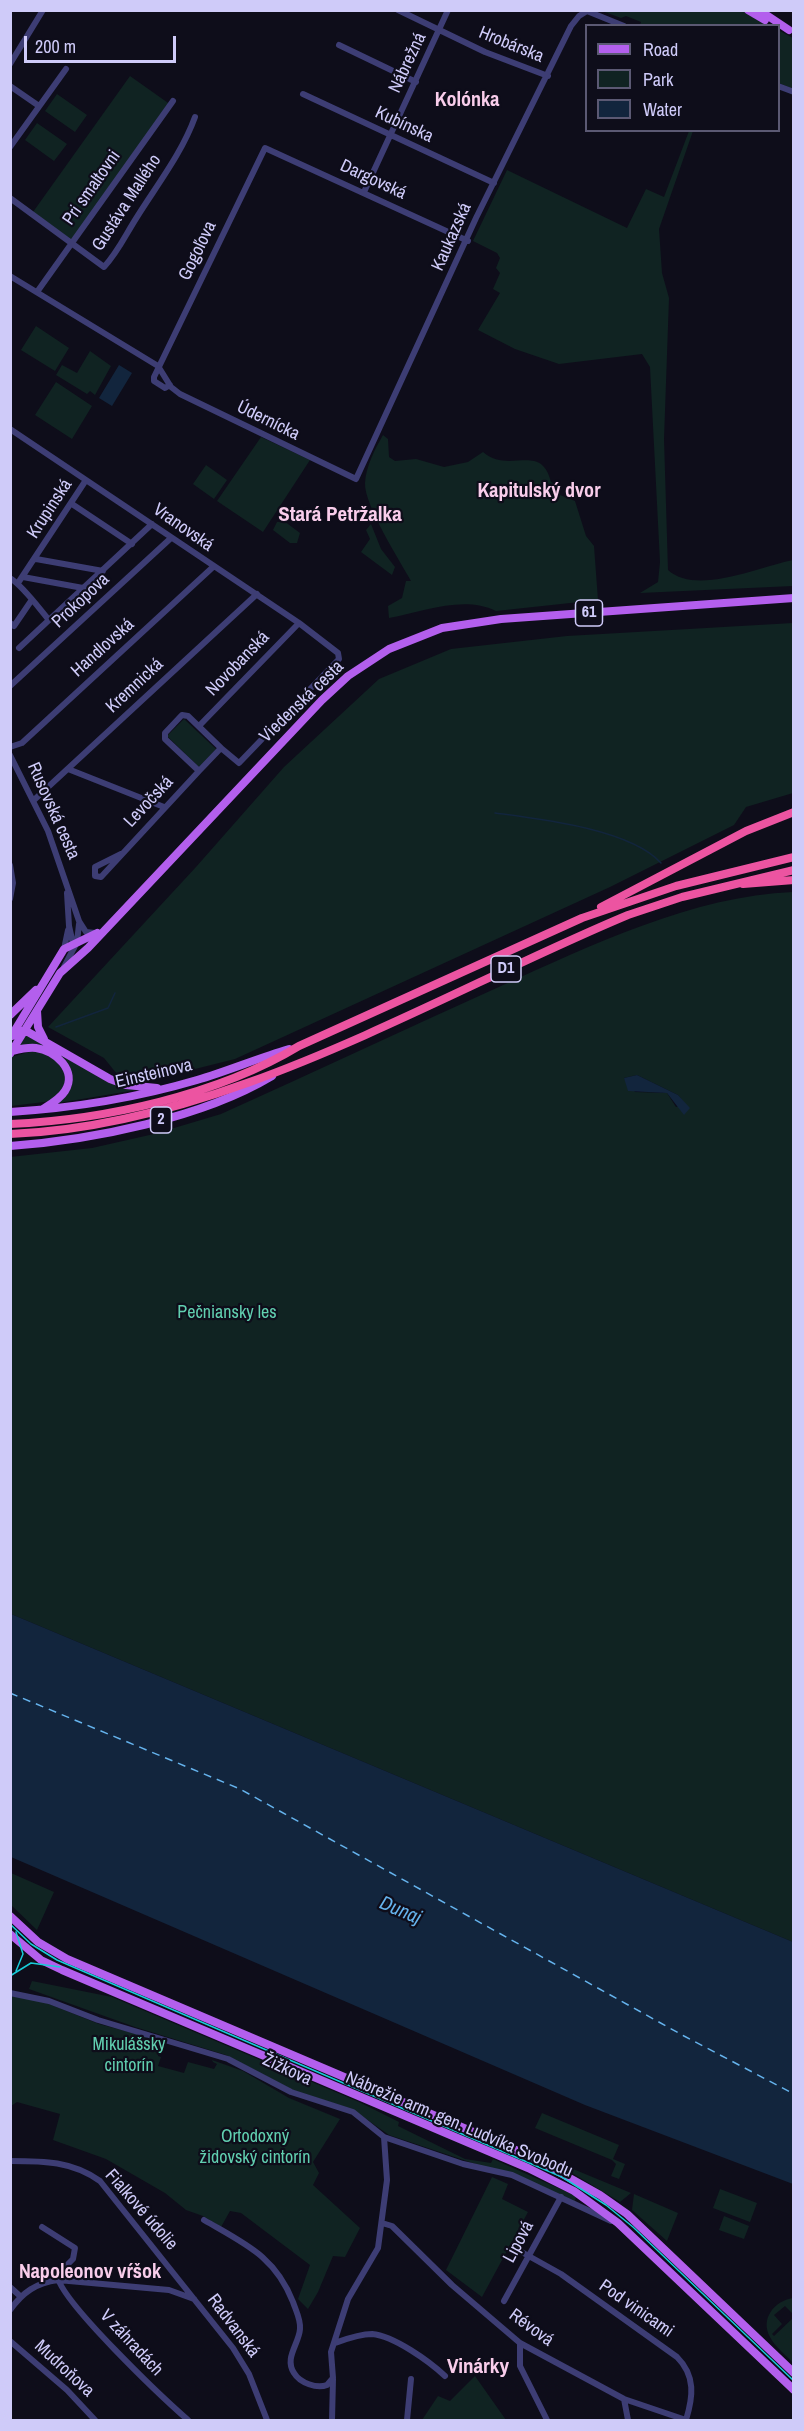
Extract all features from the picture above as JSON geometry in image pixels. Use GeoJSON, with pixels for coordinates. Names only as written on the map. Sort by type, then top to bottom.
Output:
{"type":"FeatureCollection","features":[{"type":"Feature","properties":{"kind":"highway"},"geometry":{"type":"LineString","coordinates":[[582,918],[746,831],[794,812]]}},
{"type":"Feature","properties":{"kind":"highway"},"geometry":{"type":"LineString","coordinates":[[582,918],[676,886],[794,857]]}},
{"type":"Feature","properties":{"kind":"highway"},"geometry":{"type":"LineString","coordinates":[[733,885],[794,870]]}},
{"type":"Feature","properties":{"kind":"highway"},"geometry":{"type":"LineString","coordinates":[[733,885],[794,880]]}},
{"type":"Feature","properties":{"kind":"highway","name":"D1"},"geometry":{"type":"LineString","coordinates":[[10,1134],[80,1126],[144,1114],[284,1070],[628,915],[682,897],[733,885]]}},
{"type":"Feature","properties":{"kind":"highway","name":"D1"},"geometry":{"type":"LineString","coordinates":[[10,1124],[99,1114],[173,1097],[276,1060],[299,1046],[582,918]]}},
{"type":"Feature","properties":{"kind":"main road"},"geometry":{"type":"LineString","coordinates":[[748,10],[773,24]]}},
{"type":"Feature","properties":{"kind":"main road"},"geometry":{"type":"LineString","coordinates":[[759,11],[780,24]]}},
{"type":"Feature","properties":{"kind":"main road","name":"Viedenská cesta"},"geometry":{"type":"LineString","coordinates":[[11,1053],[60,973],[322,700],[348,676],[398,644],[435,630],[482,621],[794,598]]}},
{"type":"Feature","properties":{"kind":"main road","name":"Viedenská cesta"},"geometry":{"type":"LineString","coordinates":[[11,1037],[64,949],[97,936]]}},
{"type":"Feature","properties":{"kind":"main road"},"geometry":{"type":"LineString","coordinates":[[10,1015],[44,983]]}},
{"type":"Feature","properties":{"kind":"main road"},"geometry":{"type":"LineString","coordinates":[[37,1011],[38,1027],[44,1041]]}},
{"type":"Feature","properties":{"kind":"main road"},"geometry":{"type":"LineString","coordinates":[[11,1037],[24,1032]]}},
{"type":"Feature","properties":{"kind":"main road","name":"2"},"geometry":{"type":"LineString","coordinates":[[24,1032],[117,1082],[165,1089]]}},
{"type":"Feature","properties":{"kind":"main road","name":"Einsteinova"},"geometry":{"type":"LineString","coordinates":[[10,1112],[101,1102],[165,1089],[299,1046]]}},
{"type":"Feature","properties":{"kind":"main road"},"geometry":{"type":"LineString","coordinates":[[11,1053],[25,1048],[41,1049],[59,1059],[67,1069],[69,1081],[65,1093],[41,1110]]}},
{"type":"Feature","properties":{"kind":"main road","name":"2"},"geometry":{"type":"LineString","coordinates":[[10,1146],[89,1137],[150,1123],[242,1091],[284,1070]]}},
{"type":"Feature","properties":{"kind":"main road","name":"Nábrežie arm. gen. Ludvíka Svobodu"},"geometry":{"type":"LineString","coordinates":[[10,1916],[38,1942],[67,1959],[532,2157],[600,2195],[641,2227],[794,2373]]}},
{"type":"Feature","properties":{"kind":"main road","name":"Nábrežie arm. gen. Ludvíka Svobodu"},"geometry":{"type":"LineString","coordinates":[[10,1934],[51,1965],[528,2168],[581,2196],[618,2223],[794,2390]]}},
{"type":"Feature","properties":{"kind":"main road"},"geometry":{"type":"LineString","coordinates":[[591,2203],[600,2195]]}},
{"type":"Feature","properties":{"kind":"street"},"geometry":{"type":"LineString","coordinates":[[10,64],[43,10]]}},
{"type":"Feature","properties":{"kind":"street","name":"Hrobárska"},"geometry":{"type":"LineString","coordinates":[[398,10],[485,52],[548,76]]}},
{"type":"Feature","properties":{"kind":"street","name":"Nábrežná"},"geometry":{"type":"LineString","coordinates":[[364,192],[448,10]]}},
{"type":"Feature","properties":{"kind":"street"},"geometry":{"type":"LineString","coordinates":[[583,12],[618,24]]}},
{"type":"Feature","properties":{"kind":"street","name":"Kaukazská"},"geometry":{"type":"LineString","coordinates":[[356,479],[494,183],[571,26],[583,12]]}},
{"type":"Feature","properties":{"kind":"street"},"geometry":{"type":"LineString","coordinates":[[339,45],[416,82]]}},
{"type":"Feature","properties":{"kind":"street"},"geometry":{"type":"LineString","coordinates":[[10,147],[66,69]]}},
{"type":"Feature","properties":{"kind":"street"},"geometry":{"type":"LineString","coordinates":[[10,86],[39,106]]}},
{"type":"Feature","properties":{"kind":"street","name":"Kubínska"},"geometry":{"type":"LineString","coordinates":[[303,94],[494,183]]}},
{"type":"Feature","properties":{"kind":"street","name":"Pri smaltovni"},"geometry":{"type":"LineString","coordinates":[[37,292],[174,101]]}},
{"type":"Feature","properties":{"kind":"street","name":"Gustáva Mallého"},"geometry":{"type":"LineString","coordinates":[[10,198],[104,267],[115,254],[167,170],[189,133],[195,117]]}},
{"type":"Feature","properties":{"kind":"street","name":"Dargovská"},"geometry":{"type":"LineString","coordinates":[[265,148],[468,241]]}},
{"type":"Feature","properties":{"kind":"street","name":"Gogoľova"},"geometry":{"type":"LineString","coordinates":[[159,366],[265,148]]}},
{"type":"Feature","properties":{"kind":"street","name":"Údernícka"},"geometry":{"type":"LineString","coordinates":[[10,276],[159,366],[170,385],[180,394],[356,479]]}},
{"type":"Feature","properties":{"kind":"street","name":"Údernícka"},"geometry":{"type":"LineString","coordinates":[[159,366],[154,381],[165,388],[170,385]]}},
{"type":"Feature","properties":{"kind":"street","name":"Vranovská"},"geometry":{"type":"LineString","coordinates":[[10,429],[213,567],[257,594],[338,653],[339,659],[239,763],[221,748]]}},
{"type":"Feature","properties":{"kind":"street","name":"Krupinská"},"geometry":{"type":"LineString","coordinates":[[18,583],[86,480]]}},
{"type":"Feature","properties":{"kind":"street"},"geometry":{"type":"LineString","coordinates":[[72,504],[132,544]]}},
{"type":"Feature","properties":{"kind":"street"},"geometry":{"type":"LineString","coordinates":[[19,648],[152,524]]}},
{"type":"Feature","properties":{"kind":"street","name":"Prokopova"},"geometry":{"type":"LineString","coordinates":[[10,686],[171,538]]}},
{"type":"Feature","properties":{"kind":"street"},"geometry":{"type":"LineString","coordinates":[[36,559],[103,571]]}},
{"type":"Feature","properties":{"kind":"street","name":"Handlovská"},"geometry":{"type":"LineString","coordinates":[[10,747],[22,743],[213,567]]}},
{"type":"Feature","properties":{"kind":"street"},"geometry":{"type":"LineString","coordinates":[[23,577],[83,588]]}},
{"type":"Feature","properties":{"kind":"street"},"geometry":{"type":"LineString","coordinates":[[10,578],[18,583],[49,620]]}},
{"type":"Feature","properties":{"kind":"street","name":"Kremnická"},"geometry":{"type":"LineString","coordinates":[[34,800],[257,594]]}},
{"type":"Feature","properties":{"kind":"street"},"geometry":{"type":"LineString","coordinates":[[10,623],[14,626],[31,601]]}},
{"type":"Feature","properties":{"kind":"street","name":"Novobanská"},"geometry":{"type":"LineString","coordinates":[[199,726],[299,623]]}},
{"type":"Feature","properties":{"kind":"street"},"geometry":{"type":"LineString","coordinates":[[199,771],[165,739],[165,733],[182,716],[188,716],[221,748]]}},
{"type":"Feature","properties":{"kind":"street","name":"Levočská"},"geometry":{"type":"LineString","coordinates":[[121,854],[221,748]]}},
{"type":"Feature","properties":{"kind":"street","name":"Rusovská cesta"},"geometry":{"type":"LineString","coordinates":[[10,755],[34,800],[66,880],[79,921],[75,945],[60,973]]}},
{"type":"Feature","properties":{"kind":"street"},"geometry":{"type":"LineString","coordinates":[[10,763],[19,771]]}},
{"type":"Feature","properties":{"kind":"street"},"geometry":{"type":"LineString","coordinates":[[68,769],[164,807]]}},
{"type":"Feature","properties":{"kind":"street"},"geometry":{"type":"LineString","coordinates":[[10,865],[10,899]]}},
{"type":"Feature","properties":{"kind":"street","name":"Rusovská cesta"},"geometry":{"type":"LineString","coordinates":[[66,880],[69,926],[75,945]]}},
{"type":"Feature","properties":{"kind":"street"},"geometry":{"type":"LineString","coordinates":[[79,921],[87,933],[97,936]]}},
{"type":"Feature","properties":{"kind":"street","name":"Rusovská cesta"},"geometry":{"type":"LineString","coordinates":[[64,949],[69,926]]}},
{"type":"Feature","properties":{"kind":"street","name":"Žižkova"},"geometry":{"type":"LineString","coordinates":[[10,1993],[49,2001],[98,2020],[228,2059],[291,2092],[353,2112],[384,2137],[470,2166],[512,2175],[618,2223]]}},
{"type":"Feature","properties":{"kind":"street","name":"Nábrežie arm. gen. Ludvíka Svobodu"},"geometry":{"type":"LineString","coordinates":[[324,2083],[330,2071]]}},
{"type":"Feature","properties":{"kind":"street"},"geometry":{"type":"LineString","coordinates":[[332,2421],[333,2378],[330,2356],[348,2298],[376,2252],[387,2180],[384,2137]]}},
{"type":"Feature","properties":{"kind":"street","name":"Fialkové údolie"},"geometry":{"type":"LineString","coordinates":[[10,2161],[68,2164],[85,2170],[100,2181],[198,2301]]}},
{"type":"Feature","properties":{"kind":"street"},"geometry":{"type":"LineString","coordinates":[[581,2196],[579,2206],[591,2203]]}},
{"type":"Feature","properties":{"kind":"street","name":"Lipová"},"geometry":{"type":"LineString","coordinates":[[504,2301],[561,2197]]}},
{"type":"Feature","properties":{"kind":"street"},"geometry":{"type":"LineString","coordinates":[[204,2220],[261,2254],[276,2268],[287,2286],[299,2317],[300,2331],[291,2359],[293,2373],[302,2381],[321,2387],[331,2383],[333,2378]]}},
{"type":"Feature","properties":{"kind":"street","name":"Révová"},"geometry":{"type":"LineString","coordinates":[[382,2223],[392,2226],[452,2285],[520,2343],[624,2399],[686,2421]]}},
{"type":"Feature","properties":{"kind":"street"},"geometry":{"type":"LineString","coordinates":[[42,2227],[73,2245],[75,2256],[57,2275],[58,2280]]}},
{"type":"Feature","properties":{"kind":"street","name":"Pod vinicami"},"geometry":{"type":"LineString","coordinates":[[518,2250],[561,2274],[681,2360],[688,2371],[693,2389],[686,2421]]}},
{"type":"Feature","properties":{"kind":"street"},"geometry":{"type":"LineString","coordinates":[[68,2265],[70,2281]]}},
{"type":"Feature","properties":{"kind":"street"},"geometry":{"type":"LineString","coordinates":[[169,2290],[176,2278],[173,2271]]}},
{"type":"Feature","properties":{"kind":"street","name":"Radvanská"},"geometry":{"type":"LineString","coordinates":[[10,2310],[20,2296],[42,2282],[58,2280],[169,2290],[198,2301],[241,2360],[267,2421]]}},
{"type":"Feature","properties":{"kind":"street","name":"V záhradách"},"geometry":{"type":"LineString","coordinates":[[58,2280],[84,2315],[160,2396],[188,2421]]}},
{"type":"Feature","properties":{"kind":"street"},"geometry":{"type":"LineString","coordinates":[[10,2287],[20,2296]]}},
{"type":"Feature","properties":{"kind":"street"},"geometry":{"type":"LineString","coordinates":[[335,2343],[367,2334],[380,2336],[418,2355],[445,2376]]}},
{"type":"Feature","properties":{"kind":"street","name":"Mudroňova"},"geometry":{"type":"LineString","coordinates":[[10,2341],[67,2390],[95,2421]]}},
{"type":"Feature","properties":{"kind":"street"},"geometry":{"type":"LineString","coordinates":[[520,2343],[520,2366],[547,2421]]}},
{"type":"Feature","properties":{"kind":"street"},"geometry":{"type":"LineString","coordinates":[[407,2421],[411,2379]]}},
{"type":"Feature","properties":{"kind":"street"},"geometry":{"type":"LineString","coordinates":[[624,2399],[628,2421]]}},
{"type":"Feature","properties":{"kind":"green space"},"geometry":{"type":"Polygon","coordinates":[[[602,11],[742,11],[768,24],[640,24],[641,22],[626,16],[621,18],[602,11]]]}},
{"type":"Feature","properties":{"kind":"green space"},"geometry":{"type":"Polygon","coordinates":[[[780,31],[793,38],[793,89],[780,83],[780,31]]]}},
{"type":"Feature","properties":{"kind":"green space"},"geometry":{"type":"Polygon","coordinates":[[[130,76],[171,105],[72,240],[33,212],[130,76]]]}},
{"type":"Feature","properties":{"kind":"green space"},"geometry":{"type":"Polygon","coordinates":[[[57,94],[87,115],[75,132],[45,111],[57,94]]]}},
{"type":"Feature","properties":{"kind":"green space"},"geometry":{"type":"Polygon","coordinates":[[[37,123],[67,144],[54,161],[25,140],[37,123]]]}},
{"type":"Feature","properties":{"kind":"green space"},"geometry":{"type":"Polygon","coordinates":[[[689,132],[693,132],[659,229],[662,273],[669,298],[664,439],[668,570],[680,577],[712,580],[793,560],[793,586],[640,593],[658,582],[660,562],[650,367],[642,354],[559,364],[515,349],[478,330],[500,293],[493,289],[500,273],[496,268],[500,258],[497,253],[473,241],[507,170],[627,228],[646,189],[664,197],[689,132]]]}},
{"type":"Feature","properties":{"kind":"green space"},"geometry":{"type":"Polygon","coordinates":[[[36,326],[69,348],[55,371],[21,350],[36,326]]]}},
{"type":"Feature","properties":{"kind":"green space"},"geometry":{"type":"Polygon","coordinates":[[[90,351],[111,366],[95,395],[90,391],[87,394],[56,375],[62,365],[77,373],[90,351]]]}},
{"type":"Feature","properties":{"kind":"green space"},"geometry":{"type":"Polygon","coordinates":[[[56,382],[92,406],[72,439],[35,415],[56,382]]]}},
{"type":"Feature","properties":{"kind":"green space"},"geometry":{"type":"Polygon","coordinates":[[[383,435],[388,439],[389,457],[395,461],[416,459],[444,467],[468,462],[483,452],[503,461],[540,463],[551,482],[556,484],[560,495],[575,501],[586,536],[594,546],[598,600],[496,611],[470,604],[443,606],[389,618],[388,606],[402,598],[406,581],[411,581],[376,518],[366,493],[367,470],[383,435]]]}},
{"type":"Feature","properties":{"kind":"green space"},"geometry":{"type":"Polygon","coordinates":[[[261,437],[310,460],[263,532],[217,501],[261,437]]]}},
{"type":"Feature","properties":{"kind":"green space"},"geometry":{"type":"Polygon","coordinates":[[[206,465],[227,480],[214,499],[193,484],[206,465]]]}},
{"type":"Feature","properties":{"kind":"green space"},"geometry":{"type":"Polygon","coordinates":[[[284,521],[300,533],[297,543],[290,543],[273,530],[277,522],[284,521]]]}},
{"type":"Feature","properties":{"kind":"green space"},"geometry":{"type":"Polygon","coordinates":[[[371,524],[381,549],[395,567],[392,575],[361,552],[370,539],[366,530],[371,524]]]}},
{"type":"Feature","properties":{"kind":"green space"},"geometry":{"type":"Polygon","coordinates":[[[793,623],[793,793],[746,807],[734,825],[610,887],[235,1059],[163,1077],[121,1079],[104,1058],[48,1027],[196,867],[284,767],[379,679],[451,649],[567,636],[793,623]]]}},
{"type":"Feature","properties":{"kind":"green space"},"geometry":{"type":"Polygon","coordinates":[[[184,719],[216,749],[199,767],[167,736],[184,719]]]}},
{"type":"Feature","properties":{"kind":"green space","name":"Pečniansky les"},"geometry":{"type":"Polygon","coordinates":[[[793,892],[793,1942],[11,1614],[10,1157],[92,1148],[154,1134],[221,1114],[607,939],[681,913],[755,896],[793,892]],[[637,1075],[624,1078],[635,1092],[667,1093],[676,1107],[686,1105],[678,1095],[637,1075]]]}},
{"type":"Feature","properties":{"kind":"green space"},"geometry":{"type":"Polygon","coordinates":[[[27,1034],[107,1082],[136,1090],[58,1103],[66,1096],[72,1082],[60,1055],[19,1047],[27,1034]]]}},
{"type":"Feature","properties":{"kind":"green space"},"geometry":{"type":"Polygon","coordinates":[[[36,1050],[58,1063],[64,1072],[66,1085],[52,1101],[11,1106],[11,1057],[36,1050]]]}},
{"type":"Feature","properties":{"kind":"green space"},"geometry":{"type":"Polygon","coordinates":[[[11,1873],[54,1892],[37,1930],[11,1905],[11,1873]]]}},
{"type":"Feature","properties":{"kind":"green space"},"geometry":{"type":"Polygon","coordinates":[[[32,1981],[112,1997],[359,2102],[399,2122],[398,2126],[465,2159],[491,2163],[493,2159],[576,2196],[575,2201],[541,2186],[389,2135],[352,2109],[293,2090],[226,2055],[135,2027],[29,1989],[32,1981]]]}},
{"type":"Feature","properties":{"kind":"green space"},"geometry":{"type":"Polygon","coordinates":[[[11,1996],[39,2000],[99,2024],[163,2041],[158,2056],[161,2057],[158,2066],[184,2073],[188,2062],[214,2069],[217,2064],[212,2060],[243,2071],[289,2098],[340,2119],[313,2162],[319,2173],[313,2185],[360,2228],[345,2257],[333,2256],[308,2309],[298,2299],[310,2265],[241,2213],[230,2211],[221,2227],[203,2216],[186,2210],[165,2193],[106,2159],[53,2140],[60,2114],[17,2102],[11,2106],[11,1996]]]}},
{"type":"Feature","properties":{"kind":"green space"},"geometry":{"type":"Polygon","coordinates":[[[542,2113],[619,2145],[613,2159],[625,2164],[619,2179],[611,2176],[616,2164],[612,2160],[535,2128],[542,2113]]]}},
{"type":"Feature","properties":{"kind":"green space"},"geometry":{"type":"Polygon","coordinates":[[[549,2159],[631,2193],[620,2202],[549,2159]]]}},
{"type":"Feature","properties":{"kind":"green space"},"geometry":{"type":"Polygon","coordinates":[[[492,2177],[508,2184],[502,2199],[528,2212],[482,2297],[446,2270],[492,2177]]]}},
{"type":"Feature","properties":{"kind":"green space"},"geometry":{"type":"Polygon","coordinates":[[[720,2189],[757,2203],[750,2222],[713,2208],[720,2189]]]}},
{"type":"Feature","properties":{"kind":"green space"},"geometry":{"type":"Polygon","coordinates":[[[634,2194],[678,2213],[667,2241],[632,2210],[634,2194]]]}},
{"type":"Feature","properties":{"kind":"green space"},"geometry":{"type":"Polygon","coordinates":[[[724,2216],[749,2226],[744,2239],[719,2230],[724,2216]]]}},
{"type":"Feature","properties":{"kind":"green space"},"geometry":{"type":"Polygon","coordinates":[[[793,2298],[793,2314],[785,2306],[774,2315],[782,2324],[772,2334],[774,2336],[793,2318],[793,2363],[772,2341],[767,2324],[775,2307],[793,2298]]]}},
{"type":"Feature","properties":{"kind":"green space"},"geometry":{"type":"Polygon","coordinates":[[[475,2376],[506,2420],[422,2420],[438,2396],[450,2401],[475,2376]]]}},
{"type":"Feature","properties":{"kind":"water"},"geometry":{"type":"Polygon","coordinates":[[[119,365],[132,373],[112,406],[99,398],[119,365]]]}},
{"type":"Feature","properties":{"kind":"water"},"geometry":{"type":"Polygon","coordinates":[[[637,1075],[678,1095],[690,1108],[684,1115],[667,1093],[628,1091],[624,1078],[637,1075]]]}},
{"type":"Feature","properties":{"kind":"water","name":"Dunaj"},"geometry":{"type":"Polygon","coordinates":[[[11,1614],[793,1942],[793,2184],[585,2105],[11,1857],[11,1614]]]}},
{"type":"Feature","properties":{"kind":"waterway"},"geometry":{"type":"LineString","coordinates":[[495,813],[559,822],[607,834],[647,851],[661,863]]}},
{"type":"Feature","properties":{"kind":"waterway"},"geometry":{"type":"LineString","coordinates":[[56,1027],[108,1008],[115,993]]}},
{"type":"Feature","properties":{"kind":"ferry route"},"geometry":{"type":"LineString","coordinates":[[10,1693],[240,1789],[684,2036],[794,2094]]}},
{"type":"Feature","properties":{"kind":"tram line"},"geometry":{"type":"LineString","coordinates":[[10,1924],[31,1944],[57,1960],[562,2177],[606,2205],[633,2227],[794,2381]]}},
{"type":"Feature","properties":{"kind":"tram line"},"geometry":{"type":"LineString","coordinates":[[16,1932],[23,1954],[16,1971]]}},
{"type":"Feature","properties":{"kind":"tram line"},"geometry":{"type":"LineString","coordinates":[[10,1976],[31,1963],[60,1967]]}},
{"type":"Feature","properties":{"kind":"district","name":"Kolónka"},"geometry":{"type":"Point","coordinates":[467,101]}},
{"type":"Feature","properties":{"kind":"district","name":"Kapitulský dvor"},"geometry":{"type":"Point","coordinates":[539,492]}},
{"type":"Feature","properties":{"kind":"district","name":"Stará Petržalka"},"geometry":{"type":"Point","coordinates":[340,515]}},
{"type":"Feature","properties":{"kind":"district","name":"Napoleonov vŕšok"},"geometry":{"type":"Point","coordinates":[90,2273]}},
{"type":"Feature","properties":{"kind":"district","name":"Vinárky"},"geometry":{"type":"Point","coordinates":[478,2367]}},
{"type":"Feature","properties":{"kind":"park label","name":"Mikulášsky cintorín"},"geometry":{"type":"Point","coordinates":[129,2055]}},
{"type":"Feature","properties":{"kind":"park label","name":"Ortodoxný židovský cintorín"},"geometry":{"type":"Point","coordinates":[255,2147]}}]}
